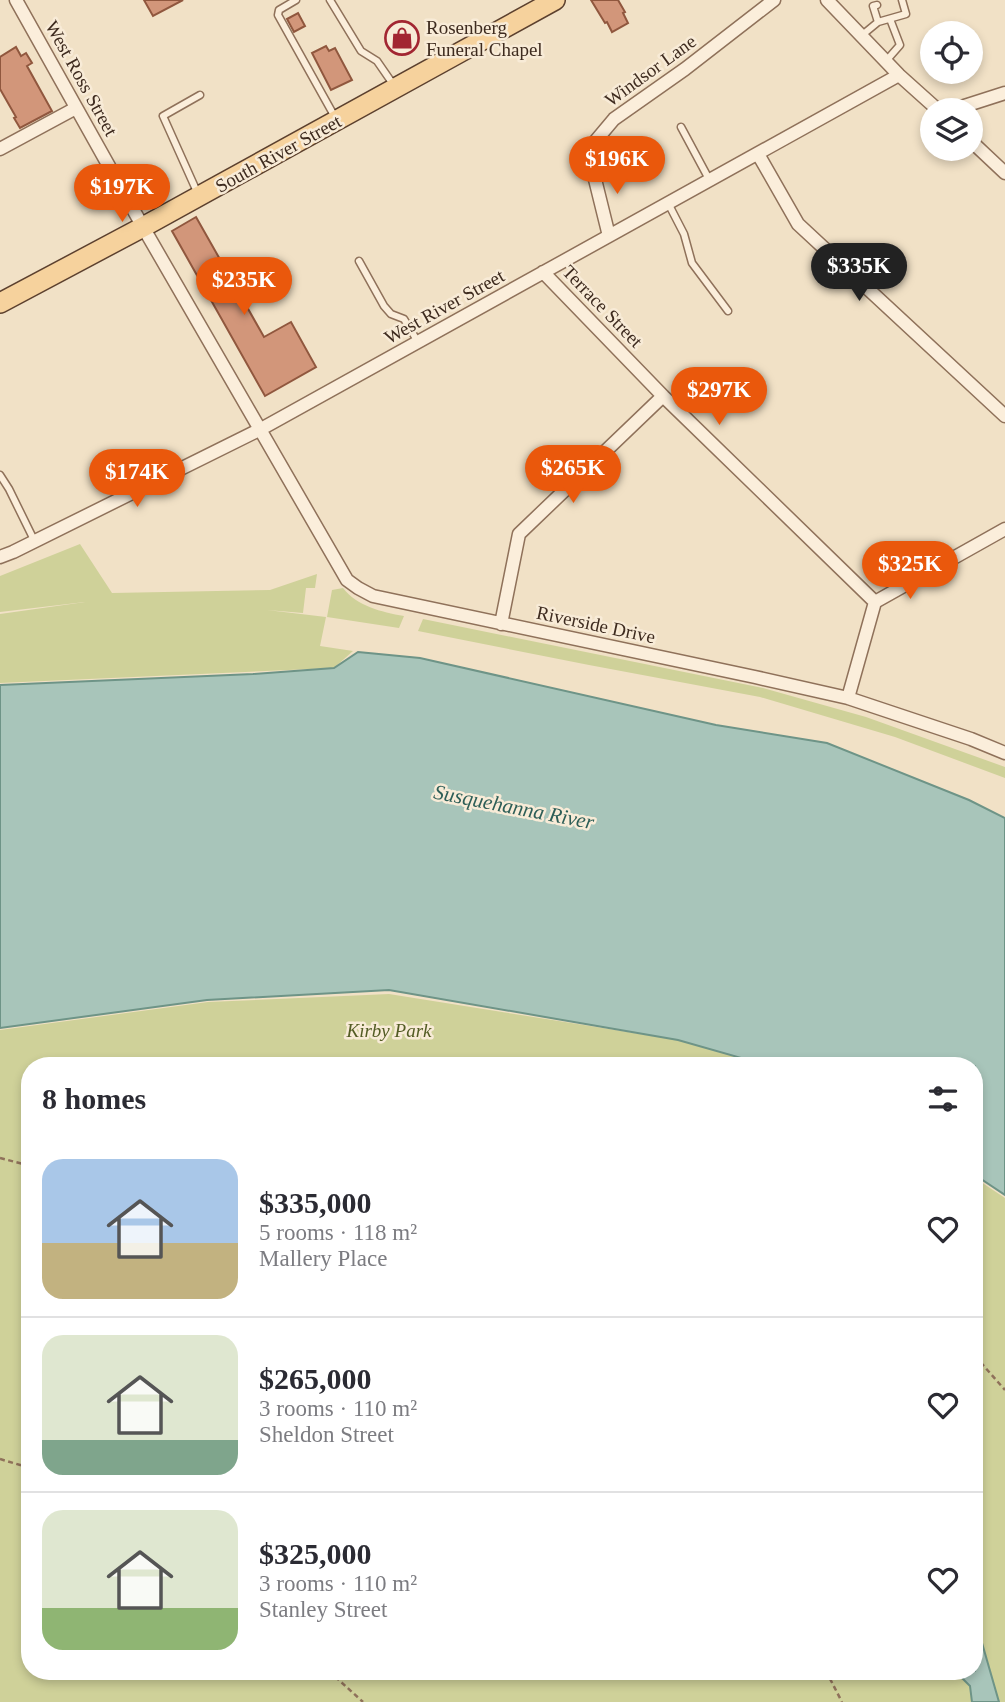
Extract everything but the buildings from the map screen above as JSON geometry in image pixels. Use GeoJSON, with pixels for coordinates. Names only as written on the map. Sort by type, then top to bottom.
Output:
{"type":"FeatureCollection","features":[{"type":"Feature","properties":{"kind":"main road","name":"South River Street"},"geometry":{"type":"LineString","coordinates":[[2,297],[143,227],[555,0]]}},
{"type":"Feature","properties":{"kind":"street","name":"West Ross Street"},"geometry":{"type":"LineString","coordinates":[[16,0],[143,227],[261,429]]}},
{"type":"Feature","properties":{"kind":"street","name":"Windsor Lane"},"geometry":{"type":"LineString","coordinates":[[609,236],[592,163],[593,144],[614,119],[695,62],[774,0]]}},
{"type":"Feature","properties":{"kind":"street"},"geometry":{"type":"LineString","coordinates":[[827,0],[925,98]]}},
{"type":"Feature","properties":{"kind":"street","name":"West River Street"},"geometry":{"type":"LineString","coordinates":[[0,557],[261,429],[899,75]]}},
{"type":"Feature","properties":{"kind":"street"},"geometry":{"type":"LineString","coordinates":[[983,100],[1005,93]]}},
{"type":"Feature","properties":{"kind":"street"},"geometry":{"type":"LineString","coordinates":[[0,149],[76,107]]}},
{"type":"Feature","properties":{"kind":"street"},"geometry":{"type":"LineString","coordinates":[[983,152],[1005,173]]}},
{"type":"Feature","properties":{"kind":"street"},"geometry":{"type":"LineString","coordinates":[[758,154],[798,224],[1005,416]]}},
{"type":"Feature","properties":{"kind":"street","name":"Terrace Street"},"geometry":{"type":"LineString","coordinates":[[543,272],[663,396],[875,602]]}},
{"type":"Feature","properties":{"kind":"street"},"geometry":{"type":"LineString","coordinates":[[501,624],[519,534],[663,396]]}},
{"type":"Feature","properties":{"kind":"street","name":"Riverside Drive"},"geometry":{"type":"LineString","coordinates":[[261,429],[347,580],[373,596],[848,698],[1005,753]]}},
{"type":"Feature","properties":{"kind":"street"},"geometry":{"type":"LineString","coordinates":[[848,698],[875,602],[1005,530]]}},
{"type":"Feature","properties":{"kind":"lane"},"geometry":{"type":"LineString","coordinates":[[296,0],[279,10],[278,15],[337,120]]}},
{"type":"Feature","properties":{"kind":"lane"},"geometry":{"type":"LineString","coordinates":[[330,0],[358,48],[377,61],[395,88]]}},
{"type":"Feature","properties":{"kind":"lane"},"geometry":{"type":"LineString","coordinates":[[862,36],[878,22],[906,14],[902,0]]}},
{"type":"Feature","properties":{"kind":"lane"},"geometry":{"type":"LineString","coordinates":[[874,4],[878,22]]}},
{"type":"Feature","properties":{"kind":"lane"},"geometry":{"type":"LineString","coordinates":[[886,61],[900,45],[890,19]]}},
{"type":"Feature","properties":{"kind":"lane"},"geometry":{"type":"LineString","coordinates":[[199,196],[163,116],[200,95]]}},
{"type":"Feature","properties":{"kind":"lane"},"geometry":{"type":"LineString","coordinates":[[681,127],[710,181]]}},
{"type":"Feature","properties":{"kind":"lane"},"geometry":{"type":"LineString","coordinates":[[668,204],[684,234],[692,263],[728,312]]}},
{"type":"Feature","properties":{"kind":"lane"},"geometry":{"type":"LineString","coordinates":[[359,261],[384,306],[391,314],[404,319],[418,342]]}},
{"type":"Feature","properties":{"kind":"lane"},"geometry":{"type":"LineString","coordinates":[[0,475],[35,542]]}},
{"type":"Feature","properties":{"kind":"path"},"geometry":{"type":"LineString","coordinates":[[0,1158],[21,1162]]}},
{"type":"Feature","properties":{"kind":"path"},"geometry":{"type":"LineString","coordinates":[[983,1365],[1005,1390]]}},
{"type":"Feature","properties":{"kind":"path"},"geometry":{"type":"LineString","coordinates":[[0,1459],[21,1465]]}},
{"type":"Feature","properties":{"kind":"path"},"geometry":{"type":"LineString","coordinates":[[339,1680],[363,1702]]}},
{"type":"Feature","properties":{"kind":"path"},"geometry":{"type":"LineString","coordinates":[[831,1680],[842,1702]]}},
{"type":"Feature","properties":{"kind":"green space"},"geometry":{"type":"Polygon","coordinates":[[[80,544],[112,593],[270,590],[317,574],[315,588],[306,588],[303,613],[267,610],[326,617],[320,646],[353,651],[334,668],[0,683],[0,614],[85,602],[0,612],[0,576],[80,544]]]}},
{"type":"Feature","properties":{"kind":"green space"},"geometry":{"type":"Polygon","coordinates":[[[343,588],[362,604],[404,616],[399,628],[327,617],[332,590],[343,588]]]}},
{"type":"Feature","properties":{"kind":"green space"},"geometry":{"type":"Polygon","coordinates":[[[423,619],[763,688],[866,717],[1005,767],[1005,778],[895,737],[760,697],[418,631],[423,619]]]}},
{"type":"Feature","properties":{"kind":"green space","name":"Kirby Park"},"geometry":{"type":"Polygon","coordinates":[[[389,994],[678,1040],[738,1057],[21,1057],[21,1680],[983,1680],[983,1183],[1005,1198],[1005,1702],[0,1702],[0,1030],[208,1002],[389,994]]]}},
{"type":"Feature","properties":{"kind":"water","name":"Susquehanna River"},"geometry":{"type":"Polygon","coordinates":[[[358,652],[420,658],[716,725],[827,743],[969,800],[1005,818],[1005,1195],[983,1180],[983,1057],[738,1057],[678,1040],[389,990],[207,1000],[0,1028],[0,685],[334,668],[358,652]]]}},
{"type":"Feature","properties":{"kind":"water"},"geometry":{"type":"Polygon","coordinates":[[[983,1646],[999,1702],[972,1702],[970,1686],[964,1680],[983,1680],[983,1646]]]}},
{"type":"Feature","properties":{"kind":"place","name":"Rosenberg Funeral Chapel"},"geometry":{"type":"Point","coordinates":[402,38]}}]}
